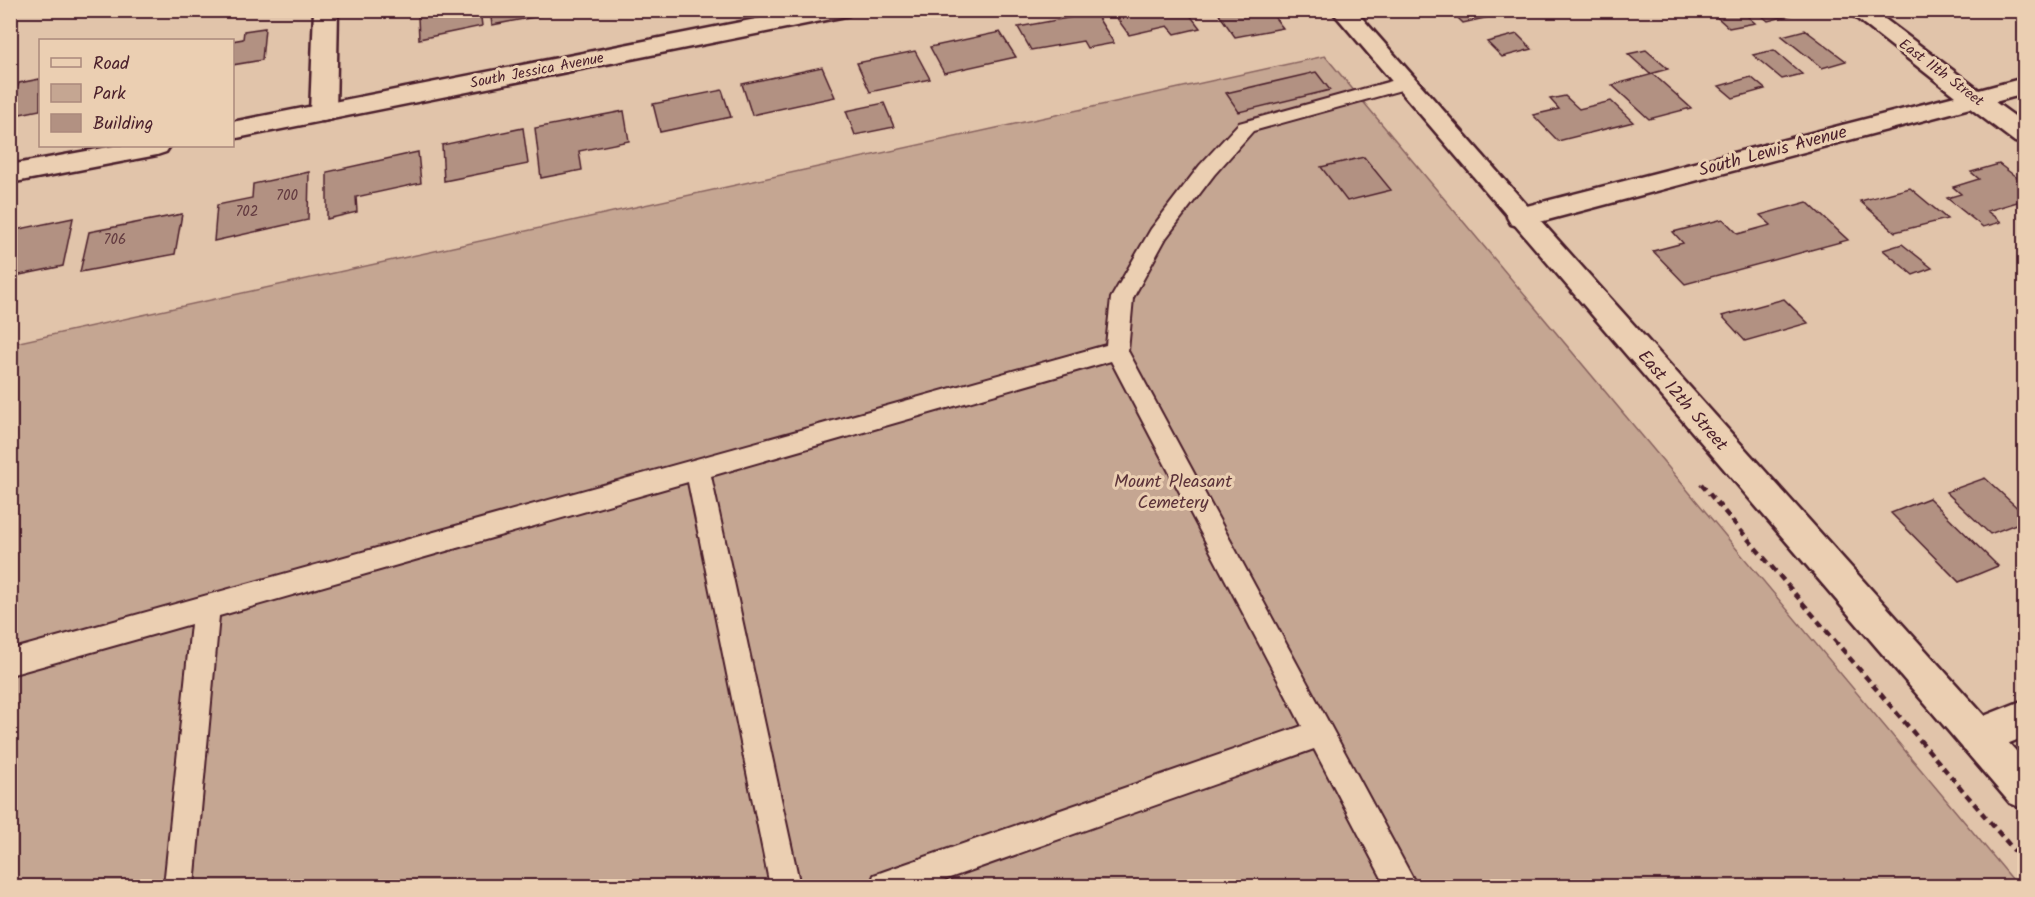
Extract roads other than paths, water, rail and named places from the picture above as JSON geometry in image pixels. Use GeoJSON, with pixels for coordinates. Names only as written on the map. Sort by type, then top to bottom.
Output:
{"type":"FeatureCollection","features":[{"type":"Feature","properties":{"kind":"street"},"geometry":{"type":"LineString","coordinates":[[322,113],[326,10]]}},
{"type":"Feature","properties":{"kind":"street","name":"South Jessica Avenue"},"geometry":{"type":"LineString","coordinates":[[234,131],[841,10]]}},
{"type":"Feature","properties":{"kind":"street","name":"East 12th Street"},"geometry":{"type":"LineString","coordinates":[[1342,10],[1521,217],[2025,789]]}},
{"type":"Feature","properties":{"kind":"street","name":"East 11th Street"},"geometry":{"type":"LineString","coordinates":[[1857,10],[2025,136]]}},
{"type":"Feature","properties":{"kind":"street","name":"South Lewis Avenue"},"geometry":{"type":"LineString","coordinates":[[1521,217],[2025,86]]}},
{"type":"Feature","properties":{"kind":"street"},"geometry":{"type":"LineString","coordinates":[[10,174],[152,147]]}},
{"type":"Feature","properties":{"kind":"street"},"geometry":{"type":"LineString","coordinates":[[1978,737],[2025,718]]}},
{"type":"Feature","properties":{"kind":"lane"},"geometry":{"type":"LineString","coordinates":[[1402,886],[1117,351],[1122,298],[1158,234],[1207,170],[1246,128],[1406,83]]}},
{"type":"Feature","properties":{"kind":"lane"},"geometry":{"type":"LineString","coordinates":[[10,663],[1117,351]]}},
{"type":"Feature","properties":{"kind":"lane"},"geometry":{"type":"LineString","coordinates":[[697,469],[785,886]]}},
{"type":"Feature","properties":{"kind":"lane"},"geometry":{"type":"LineString","coordinates":[[179,886],[206,608]]}},
{"type":"Feature","properties":{"kind":"lane"},"geometry":{"type":"LineString","coordinates":[[885,886],[1320,733]]}},
{"type":"Feature","properties":{"kind":"park label","name":"Mount Pleasant Cemetery"},"geometry":{"type":"Point","coordinates":[1173,492]}}]}
